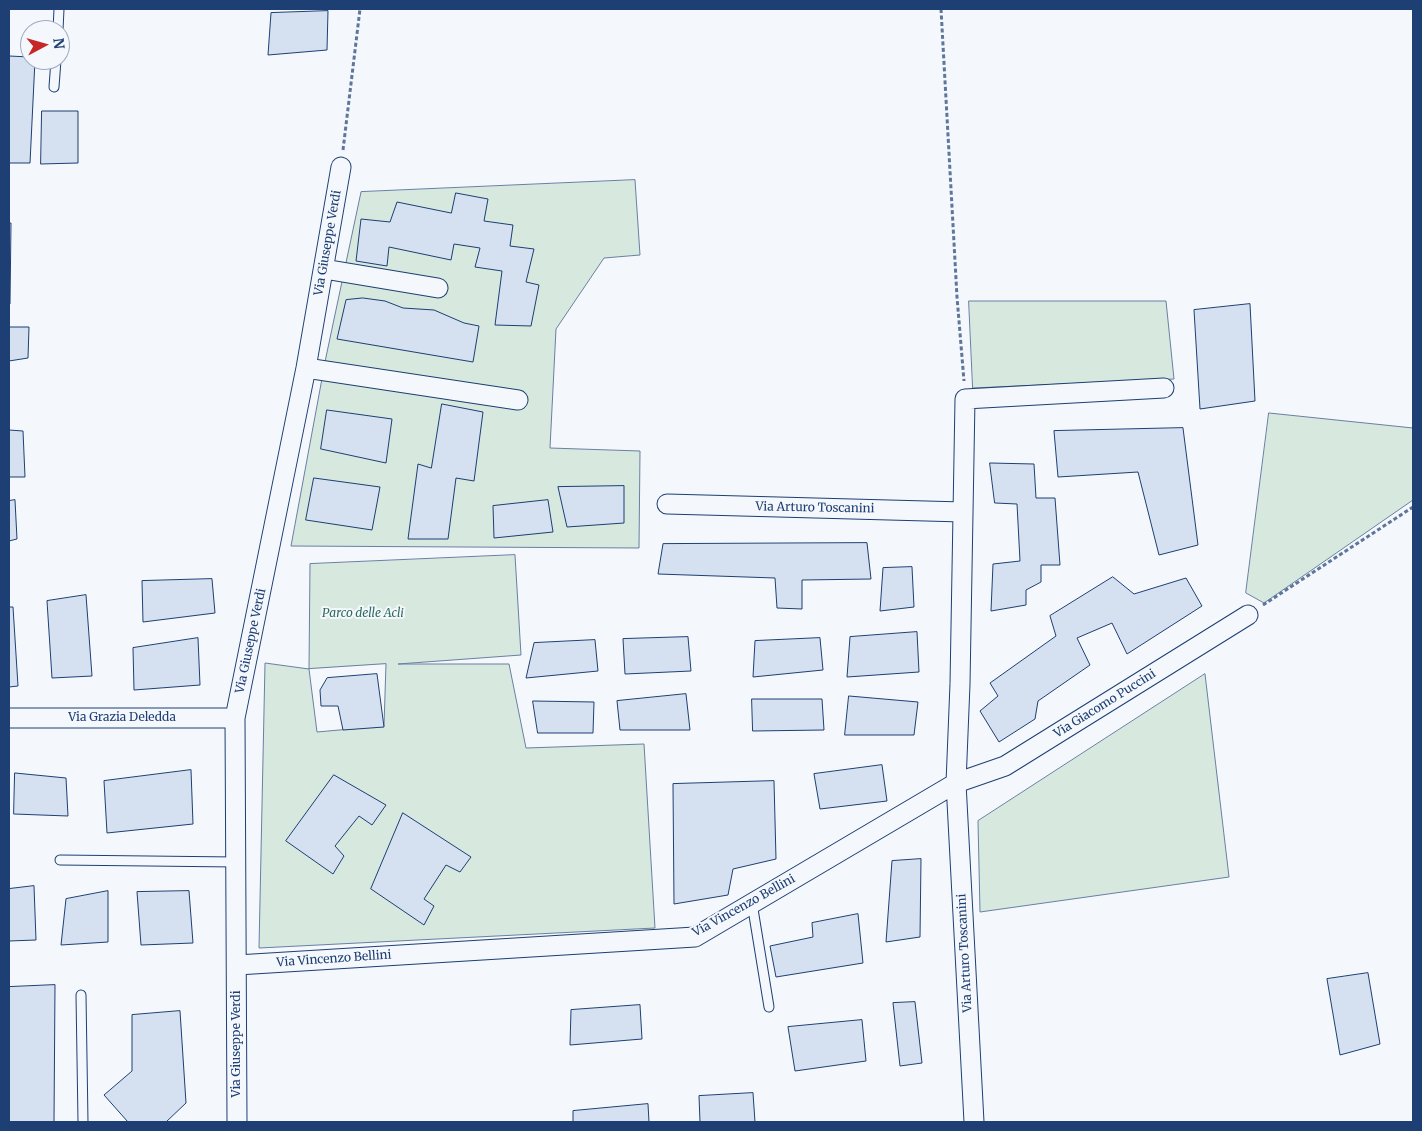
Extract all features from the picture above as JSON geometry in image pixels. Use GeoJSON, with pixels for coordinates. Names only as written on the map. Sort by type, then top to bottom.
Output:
{"type":"FeatureCollection","features":[{"type":"Feature","properties":{"kind":"street","name":"Via Giuseppe Verdi"},"geometry":{"type":"LineString","coordinates":[[237,1122],[235,718],[306,368],[341,167]]}},
{"type":"Feature","properties":{"kind":"street"},"geometry":{"type":"LineString","coordinates":[[324,269],[438,288]]}},
{"type":"Feature","properties":{"kind":"street"},"geometry":{"type":"LineString","coordinates":[[306,368],[518,400]]}},
{"type":"Feature","properties":{"kind":"street"},"geometry":{"type":"LineString","coordinates":[[956,783],[960,684],[965,399],[1164,388]]}},
{"type":"Feature","properties":{"kind":"street","name":"Via Arturo Toscanini"},"geometry":{"type":"LineString","coordinates":[[667,504],[963,512]]}},
{"type":"Feature","properties":{"kind":"street","name":"Via Giacomo Puccini"},"geometry":{"type":"LineString","coordinates":[[956,783],[1005,766],[1248,615]]}},
{"type":"Feature","properties":{"kind":"street","name":"Via Grazia Deledda"},"geometry":{"type":"LineString","coordinates":[[9,718],[235,718]]}},
{"type":"Feature","properties":{"kind":"street","name":"Via Arturo Toscanini"},"geometry":{"type":"LineString","coordinates":[[956,783],[974,1122]]}},
{"type":"Feature","properties":{"kind":"street","name":"Via Vincenzo Bellini"},"geometry":{"type":"LineString","coordinates":[[237,965],[695,937],[956,783]]}},
{"type":"Feature","properties":{"kind":"lane"},"geometry":{"type":"LineString","coordinates":[[54,87],[55,70]]}},
{"type":"Feature","properties":{"kind":"lane"},"geometry":{"type":"LineString","coordinates":[[60,860],[236,862]]}},
{"type":"Feature","properties":{"kind":"lane"},"geometry":{"type":"LineString","coordinates":[[752,903],[769,1007]]}},
{"type":"Feature","properties":{"kind":"lane"},"geometry":{"type":"LineString","coordinates":[[82,996],[83,1122]]}},
{"type":"Feature","properties":{"kind":"path"},"geometry":{"type":"LineString","coordinates":[[341,167],[360,9]]}},
{"type":"Feature","properties":{"kind":"path"},"geometry":{"type":"LineString","coordinates":[[941,9],[965,399]]}},
{"type":"Feature","properties":{"kind":"path"},"geometry":{"type":"LineString","coordinates":[[1248,615],[1413,507]]}},
{"type":"Feature","properties":{"kind":"green space"},"geometry":{"type":"Polygon","coordinates":[[[635,180],[640,255],[604,258],[556,329],[550,448],[640,451],[639,548],[291,546],[326,357],[361,192],[635,180]]]}},
{"type":"Feature","properties":{"kind":"green space"},"geometry":{"type":"Polygon","coordinates":[[[969,301],[1166,301],[1174,379],[973,388],[969,301]]]}},
{"type":"Feature","properties":{"kind":"green space"},"geometry":{"type":"Polygon","coordinates":[[[1269,413],[1413,428],[1413,500],[1264,603],[1246,593],[1269,413]]]}},
{"type":"Feature","properties":{"kind":"green space","name":"Parco delle Acli"},"geometry":{"type":"Polygon","coordinates":[[[515,555],[521,655],[398,664],[509,664],[526,748],[644,744],[655,928],[259,948],[265,663],[309,669],[310,564],[515,555]],[[386,664],[309,669],[317,732],[384,726],[386,664]]]}},
{"type":"Feature","properties":{"kind":"green space"},"geometry":{"type":"Polygon","coordinates":[[[1205,674],[1229,877],[980,912],[978,821],[1205,674]]]}},
{"type":"Feature","properties":{"kind":"building"},"geometry":{"type":"Polygon","coordinates":[[[328,11],[327,50],[268,55],[271,13],[328,11]]]}},
{"type":"Feature","properties":{"kind":"building"},"geometry":{"type":"Polygon","coordinates":[[[9,56],[20,57],[20,70],[35,70],[30,163],[9,163],[9,56]]]}},
{"type":"Feature","properties":{"kind":"building"},"geometry":{"type":"Polygon","coordinates":[[[42,111],[78,111],[78,163],[41,164],[42,111]]]}},
{"type":"Feature","properties":{"kind":"building"},"geometry":{"type":"Polygon","coordinates":[[[456,193],[488,199],[484,221],[513,225],[510,246],[534,249],[526,282],[539,285],[531,326],[495,325],[502,271],[475,267],[480,248],[454,244],[451,260],[389,247],[387,266],[356,261],[361,219],[390,222],[397,202],[451,213],[456,193]]]}},
{"type":"Feature","properties":{"kind":"building"},"geometry":{"type":"Polygon","coordinates":[[[9,223],[11,223],[10,304],[9,304],[9,223]]]}},
{"type":"Feature","properties":{"kind":"building"},"geometry":{"type":"Polygon","coordinates":[[[363,298],[385,301],[403,308],[434,310],[464,323],[479,326],[473,362],[337,339],[346,300],[363,298]]]}},
{"type":"Feature","properties":{"kind":"building"},"geometry":{"type":"Polygon","coordinates":[[[1250,304],[1255,401],[1200,409],[1194,310],[1250,304]]]}},
{"type":"Feature","properties":{"kind":"building"},"geometry":{"type":"Polygon","coordinates":[[[9,327],[29,327],[28,358],[9,361],[9,327]]]}},
{"type":"Feature","properties":{"kind":"building"},"geometry":{"type":"Polygon","coordinates":[[[442,404],[483,412],[474,481],[456,478],[448,539],[408,539],[418,464],[431,468],[442,404]]]}},
{"type":"Feature","properties":{"kind":"building"},"geometry":{"type":"Polygon","coordinates":[[[327,410],[392,419],[386,463],[321,449],[327,410]]]}},
{"type":"Feature","properties":{"kind":"building"},"geometry":{"type":"Polygon","coordinates":[[[1183,428],[1198,545],[1159,555],[1138,472],[1058,477],[1054,431],[1183,428]]]}},
{"type":"Feature","properties":{"kind":"building"},"geometry":{"type":"Polygon","coordinates":[[[9,430],[23,431],[25,477],[9,477],[9,430]]]}},
{"type":"Feature","properties":{"kind":"building"},"geometry":{"type":"Polygon","coordinates":[[[990,463],[1034,464],[1036,498],[1055,498],[1060,565],[1041,565],[1041,582],[1026,590],[1026,605],[991,611],[993,564],[1020,561],[1017,504],[995,503],[990,463]]]}},
{"type":"Feature","properties":{"kind":"building"},"geometry":{"type":"Polygon","coordinates":[[[314,478],[380,487],[372,530],[306,520],[314,478]]]}},
{"type":"Feature","properties":{"kind":"building"},"geometry":{"type":"Polygon","coordinates":[[[624,486],[624,523],[567,527],[558,487],[624,486]]]}},
{"type":"Feature","properties":{"kind":"building"},"geometry":{"type":"Polygon","coordinates":[[[15,500],[17,539],[9,541],[9,501],[15,500]]]}},
{"type":"Feature","properties":{"kind":"building"},"geometry":{"type":"Polygon","coordinates":[[[548,500],[553,532],[494,538],[493,506],[548,500]]]}},
{"type":"Feature","properties":{"kind":"building"},"geometry":{"type":"Polygon","coordinates":[[[867,543],[871,579],[802,580],[802,609],[777,608],[775,578],[658,574],[663,544],[867,543]]]}},
{"type":"Feature","properties":{"kind":"building"},"geometry":{"type":"Polygon","coordinates":[[[912,567],[914,607],[880,611],[883,568],[912,567]]]}},
{"type":"Feature","properties":{"kind":"building"},"geometry":{"type":"Polygon","coordinates":[[[1113,577],[1134,594],[1186,578],[1202,606],[1127,654],[1112,623],[1077,638],[1090,665],[1038,701],[1035,719],[999,742],[980,711],[998,696],[990,683],[1056,636],[1050,616],[1113,577]]]}},
{"type":"Feature","properties":{"kind":"building"},"geometry":{"type":"Polygon","coordinates":[[[212,579],[215,613],[143,622],[142,581],[212,579]]]}},
{"type":"Feature","properties":{"kind":"building"},"geometry":{"type":"Polygon","coordinates":[[[86,595],[92,676],[52,678],[47,601],[86,595]]]}},
{"type":"Feature","properties":{"kind":"building"},"geometry":{"type":"Polygon","coordinates":[[[9,607],[13,607],[18,686],[9,687],[9,607]]]}},
{"type":"Feature","properties":{"kind":"building"},"geometry":{"type":"Polygon","coordinates":[[[917,632],[919,672],[847,677],[850,637],[917,632]]]}},
{"type":"Feature","properties":{"kind":"building"},"geometry":{"type":"Polygon","coordinates":[[[688,637],[691,671],[625,674],[623,639],[688,637]]]}},
{"type":"Feature","properties":{"kind":"building"},"geometry":{"type":"Polygon","coordinates":[[[198,638],[200,685],[134,690],[133,648],[198,638]]]}},
{"type":"Feature","properties":{"kind":"building"},"geometry":{"type":"Polygon","coordinates":[[[820,638],[823,670],[753,677],[755,641],[820,638]]]}},
{"type":"Feature","properties":{"kind":"building"},"geometry":{"type":"Polygon","coordinates":[[[595,640],[598,671],[526,678],[534,643],[595,640]]]}},
{"type":"Feature","properties":{"kind":"building"},"geometry":{"type":"Polygon","coordinates":[[[377,674],[384,727],[343,730],[338,706],[321,706],[320,690],[327,678],[377,674]]]}},
{"type":"Feature","properties":{"kind":"building"},"geometry":{"type":"Polygon","coordinates":[[[686,694],[690,730],[620,730],[617,701],[686,694]]]}},
{"type":"Feature","properties":{"kind":"building"},"geometry":{"type":"Polygon","coordinates":[[[849,696],[918,702],[914,735],[845,735],[849,696]]]}},
{"type":"Feature","properties":{"kind":"building"},"geometry":{"type":"Polygon","coordinates":[[[752,699],[822,699],[824,730],[753,731],[752,699]]]}},
{"type":"Feature","properties":{"kind":"building"},"geometry":{"type":"Polygon","coordinates":[[[533,701],[594,702],[593,733],[538,733],[533,701]]]}},
{"type":"Feature","properties":{"kind":"building"},"geometry":{"type":"Polygon","coordinates":[[[882,765],[887,801],[820,809],[814,774],[882,765]]]}},
{"type":"Feature","properties":{"kind":"building"},"geometry":{"type":"Polygon","coordinates":[[[191,770],[193,824],[107,833],[104,781],[191,770]]]}},
{"type":"Feature","properties":{"kind":"building"},"geometry":{"type":"Polygon","coordinates":[[[15,773],[66,778],[68,816],[14,814],[15,773]]]}},
{"type":"Feature","properties":{"kind":"building"},"geometry":{"type":"Polygon","coordinates":[[[334,775],[386,805],[372,825],[359,816],[335,846],[344,856],[333,874],[286,841],[334,775]]]}},
{"type":"Feature","properties":{"kind":"building"},"geometry":{"type":"Polygon","coordinates":[[[774,781],[776,859],[733,869],[728,895],[674,904],[673,784],[774,781]]]}},
{"type":"Feature","properties":{"kind":"building"},"geometry":{"type":"Polygon","coordinates":[[[403,813],[471,857],[460,872],[446,865],[424,899],[434,906],[424,925],[371,889],[403,813]]]}},
{"type":"Feature","properties":{"kind":"building"},"geometry":{"type":"Polygon","coordinates":[[[921,859],[920,937],[886,942],[892,861],[921,859]]]}},
{"type":"Feature","properties":{"kind":"building"},"geometry":{"type":"Polygon","coordinates":[[[34,886],[36,940],[9,941],[9,889],[34,886]]]}},
{"type":"Feature","properties":{"kind":"building"},"geometry":{"type":"Polygon","coordinates":[[[108,891],[108,942],[61,945],[66,899],[108,891]]]}},
{"type":"Feature","properties":{"kind":"building"},"geometry":{"type":"Polygon","coordinates":[[[189,891],[193,943],[141,945],[137,892],[189,891]]]}},
{"type":"Feature","properties":{"kind":"building"},"geometry":{"type":"Polygon","coordinates":[[[858,914],[863,963],[776,977],[770,946],[813,937],[812,923],[858,914]]]}},
{"type":"Feature","properties":{"kind":"building"},"geometry":{"type":"Polygon","coordinates":[[[1368,973],[1380,1044],[1340,1055],[1327,979],[1368,973]]]}},
{"type":"Feature","properties":{"kind":"building"},"geometry":{"type":"Polygon","coordinates":[[[55,985],[54,1122],[9,1122],[9,987],[55,985]]]}},
{"type":"Feature","properties":{"kind":"building"},"geometry":{"type":"Polygon","coordinates":[[[915,1002],[922,1063],[900,1066],[893,1003],[915,1002]]]}},
{"type":"Feature","properties":{"kind":"building"},"geometry":{"type":"Polygon","coordinates":[[[640,1005],[642,1039],[570,1045],[571,1010],[640,1005]]]}},
{"type":"Feature","properties":{"kind":"building"},"geometry":{"type":"Polygon","coordinates":[[[180,1011],[186,1103],[166,1122],[128,1122],[104,1095],[132,1071],[132,1015],[180,1011]]]}},
{"type":"Feature","properties":{"kind":"building"},"geometry":{"type":"Polygon","coordinates":[[[862,1020],[866,1061],[795,1071],[788,1027],[862,1020]]]}},
{"type":"Feature","properties":{"kind":"building"},"geometry":{"type":"Polygon","coordinates":[[[753,1093],[755,1122],[700,1122],[699,1096],[753,1093]]]}},
{"type":"Feature","properties":{"kind":"building"},"geometry":{"type":"Polygon","coordinates":[[[648,1104],[649,1122],[573,1122],[573,1111],[648,1104]]]}}]}
